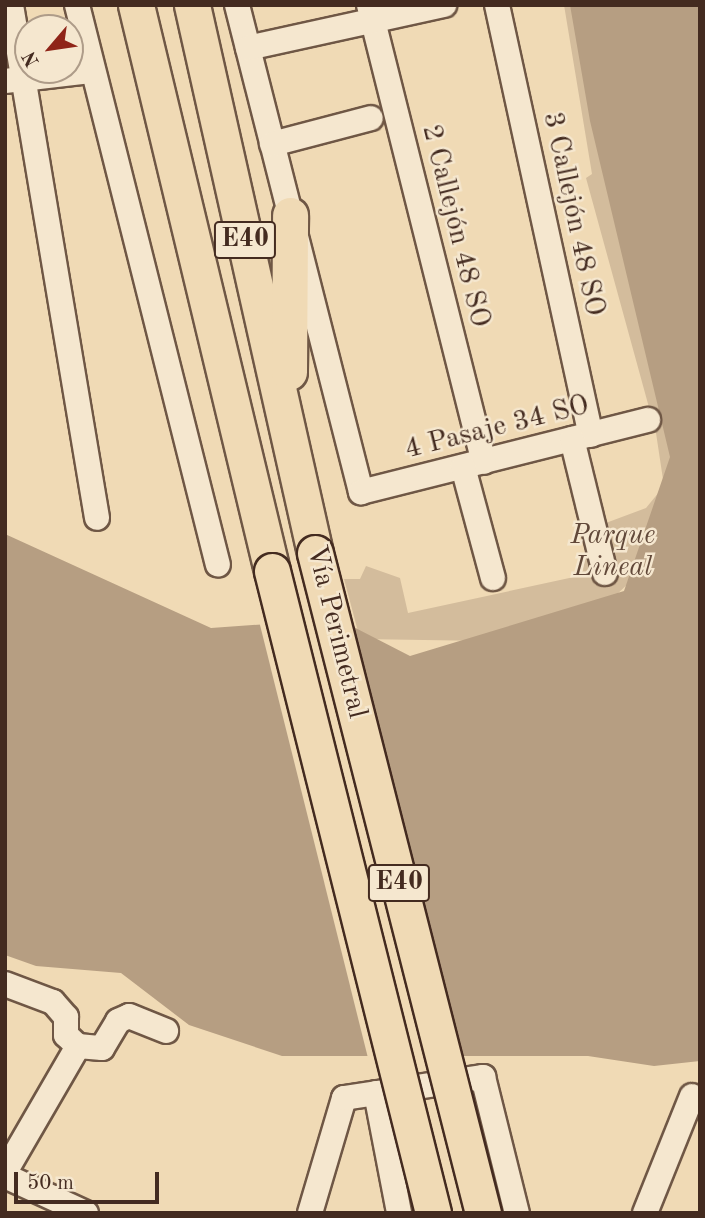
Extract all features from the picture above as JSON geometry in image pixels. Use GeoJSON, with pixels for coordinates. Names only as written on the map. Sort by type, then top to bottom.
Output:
{"type":"FeatureCollection","features":[{"type":"Feature","properties":{"kind":"highway","name":"Vía Perimetral"},"geometry":{"type":"LineString","coordinates":[[136,5],[272,571],[433,1213]]}},
{"type":"Feature","properties":{"kind":"highway","name":"Vía Perimetral"},"geometry":{"type":"LineString","coordinates":[[195,5],[201,48],[315,553],[483,1213]]}},
{"type":"Feature","properties":{"kind":"highway"},"geometry":{"type":"LineString","coordinates":[[288,432],[290,215]]}},
{"type":"Feature","properties":{"kind":"street"},"geometry":{"type":"LineString","coordinates":[[11,5],[14,61]]}},
{"type":"Feature","properties":{"kind":"street"},"geometry":{"type":"LineString","coordinates":[[77,5],[218,565]]}},
{"type":"Feature","properties":{"kind":"street","name":"Vía Perimetral"},"geometry":{"type":"LineString","coordinates":[[122,5],[149,58]]}},
{"type":"Feature","properties":{"kind":"street"},"geometry":{"type":"LineString","coordinates":[[237,5],[290,215]]}},
{"type":"Feature","properties":{"kind":"street"},"geometry":{"type":"LineString","coordinates":[[248,48],[371,12],[444,5]]}},
{"type":"Feature","properties":{"kind":"street","name":"3 Callejón 48 SO"},"geometry":{"type":"LineString","coordinates":[[497,5],[582,437],[605,573]]}},
{"type":"Feature","properties":{"kind":"street","name":"2 Callejón 48 SO"},"geometry":{"type":"LineString","coordinates":[[371,12],[473,464],[493,578]]}},
{"type":"Feature","properties":{"kind":"street"},"geometry":{"type":"LineString","coordinates":[[84,72],[92,71]]}},
{"type":"Feature","properties":{"kind":"street"},"geometry":{"type":"LineString","coordinates":[[16,84],[97,518]]}},
{"type":"Feature","properties":{"kind":"street"},"geometry":{"type":"LineString","coordinates":[[272,144],[371,118]]}},
{"type":"Feature","properties":{"kind":"street","name":"4 Pasaje 34 SO"},"geometry":{"type":"LineString","coordinates":[[290,215],[361,492],[648,420]]}},
{"type":"Feature","properties":{"kind":"street"},"geometry":{"type":"LineString","coordinates":[[5,984],[53,1002],[66,1017],[66,1035],[78,1046],[102,1048],[118,1021],[129,1016],[166,1031]]}},
{"type":"Feature","properties":{"kind":"street"},"geometry":{"type":"LineString","coordinates":[[78,1046],[5,1174],[86,1213]]}},
{"type":"Feature","properties":{"kind":"street"},"geometry":{"type":"LineString","coordinates":[[310,1213],[341,1102],[376,1093],[486,1078],[517,1213]]}},
{"type":"Feature","properties":{"kind":"street"},"geometry":{"type":"LineString","coordinates":[[376,1093],[399,1213]]}},
{"type":"Feature","properties":{"kind":"street"},"geometry":{"type":"LineString","coordinates":[[645,1213],[692,1096]]}},
{"type":"Feature","properties":{"kind":"green space","name":"Parque Lineal"},"geometry":{"type":"Polygon","coordinates":[[[564,5],[601,5],[689,419],[635,577],[612,599],[488,641],[360,639],[344,579],[360,579],[366,566],[400,578],[408,613],[574,577],[583,571],[587,530],[646,508],[664,486],[656,433],[586,178],[592,174],[564,5]]]}},
{"type":"Feature","properties":{"kind":"shaded area"},"geometry":{"type":"Polygon","coordinates":[[[570,5],[700,5],[700,1061],[654,1066],[588,1056],[282,1056],[189,1025],[121,973],[36,966],[5,955],[5,534],[211,628],[338,619],[410,656],[624,591],[670,457],[590,121],[570,5]]]}},
{"type":"Feature","properties":{"kind":"pier"},"geometry":{"type":"Polygon","coordinates":[[[338,616],[352,623],[461,1058],[368,1058],[259,621],[338,616]]]}}]}
